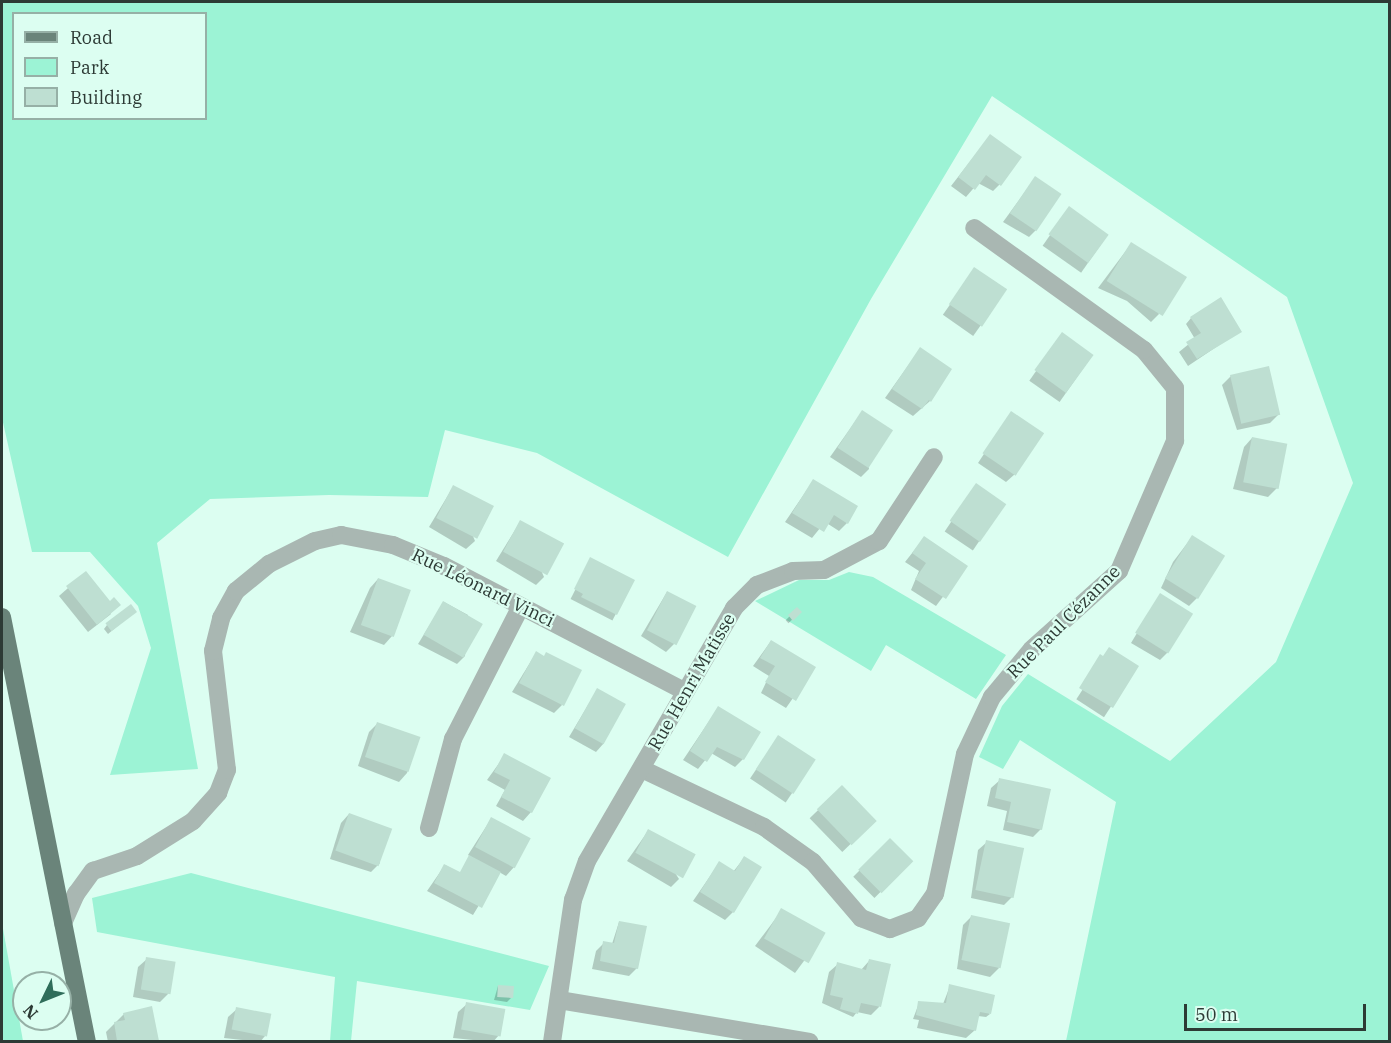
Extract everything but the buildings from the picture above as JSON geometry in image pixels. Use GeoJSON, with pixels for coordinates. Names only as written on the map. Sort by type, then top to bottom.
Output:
{"type":"FeatureCollection","features":[{"type":"Feature","properties":{"kind":"main road"},"geometry":{"type":"LineString","coordinates":[[2,618],[87,1041]]}},
{"type":"Feature","properties":{"kind":"street","name":"Rue Paul Cézanne"},"geometry":{"type":"LineString","coordinates":[[642,769],[764,827],[813,862],[861,918],[890,929],[918,918],[935,894],[965,754],[992,697],[1032,649],[1119,571],[1175,441],[1175,388],[1144,350],[974,228]]}},
{"type":"Feature","properties":{"kind":"street","name":"Rue Henri Matisse"},"geometry":{"type":"LineString","coordinates":[[552,1041],[573,900],[587,861],[734,608],[757,585],[793,571],[824,570],[879,541],[934,457]]}},
{"type":"Feature","properties":{"kind":"street","name":"Rue Léonard Vinci"},"geometry":{"type":"LineString","coordinates":[[63,923],[76,894],[93,871],[137,856],[193,821],[218,793],[227,770],[213,651],[221,618],[236,591],[269,564],[315,541],[341,536],[393,545],[444,566],[684,691]]}},
{"type":"Feature","properties":{"kind":"street"},"geometry":{"type":"LineString","coordinates":[[429,828],[453,739],[521,606]]}},
{"type":"Feature","properties":{"kind":"street"},"geometry":{"type":"LineString","coordinates":[[559,1000],[810,1041]]}},
{"type":"Feature","properties":{"kind":"green space"},"geometry":{"type":"Polygon","coordinates":[[[2,2],[1389,2],[1389,1041],[1066,1041],[1116,802],[1020,740],[1003,769],[979,757],[1002,706],[1028,674],[1170,761],[1276,662],[1353,483],[1287,297],[992,96],[871,299],[728,557],[537,453],[445,430],[428,497],[329,495],[210,499],[157,543],[198,769],[110,775],[151,648],[138,606],[90,552],[32,552],[2,418],[2,2]]]}},
{"type":"Feature","properties":{"kind":"green space"},"geometry":{"type":"Polygon","coordinates":[[[849,572],[873,577],[1006,655],[976,699],[886,645],[871,671],[755,601],[799,580],[829,580],[849,572]]]}},
{"type":"Feature","properties":{"kind":"green space"},"geometry":{"type":"Polygon","coordinates":[[[191,873],[549,966],[530,1010],[357,981],[351,1041],[330,1041],[335,977],[97,932],[92,898],[191,873]]]}},
{"type":"Feature","properties":{"kind":"green space"},"geometry":{"type":"Polygon","coordinates":[[[2,923],[12,979],[12,1031],[21,1031],[23,1041],[2,1041],[2,923]]]}}]}
